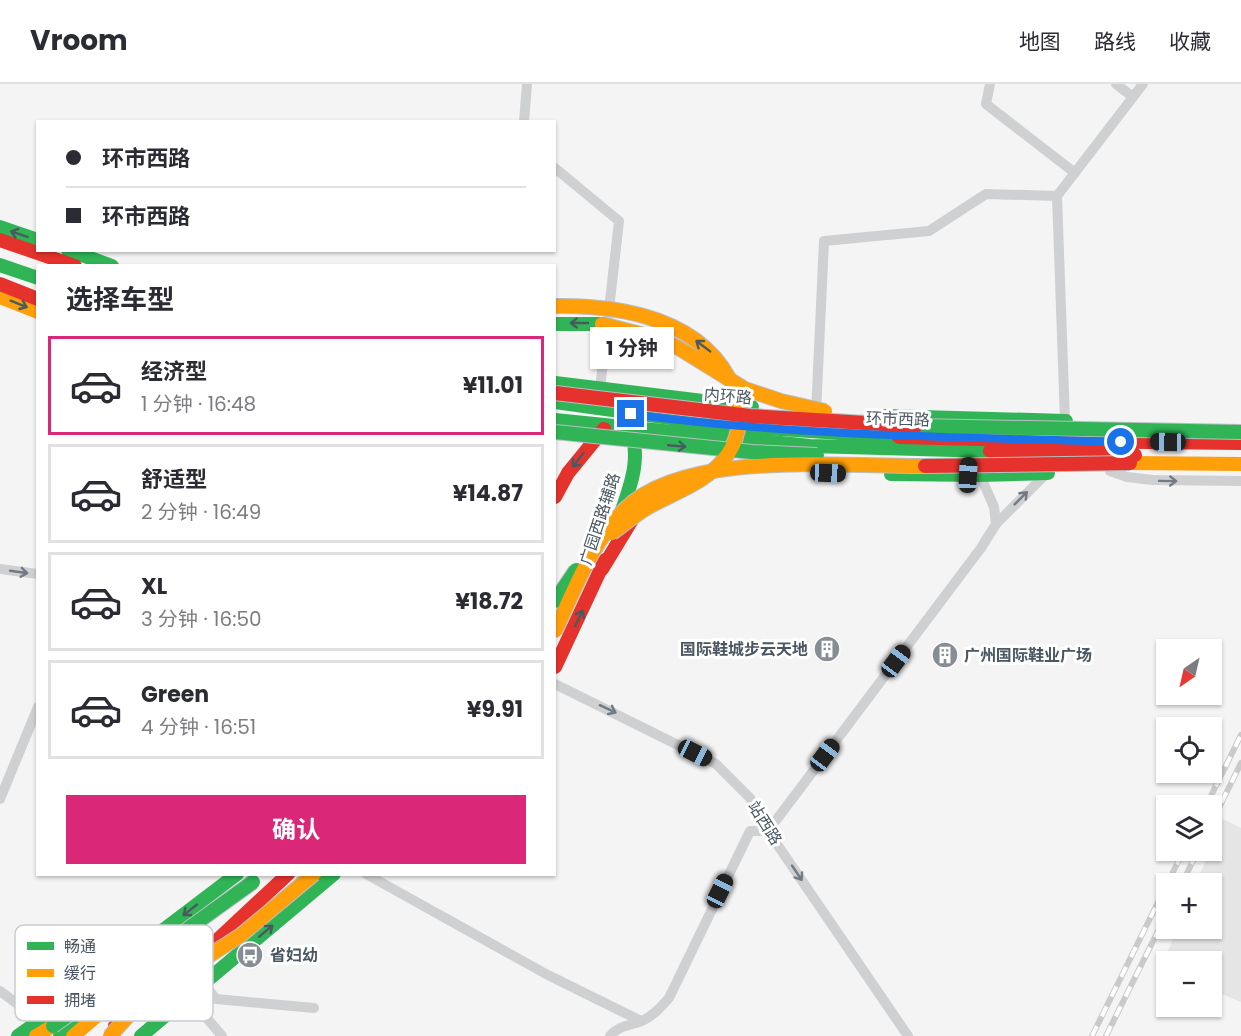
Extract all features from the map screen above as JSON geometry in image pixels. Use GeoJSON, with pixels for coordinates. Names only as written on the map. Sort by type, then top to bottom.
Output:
{"type":"FeatureCollection","features":[{"type":"Feature","properties":{"kind":"main road"},"geometry":{"type":"LineString","coordinates":[[0,227],[36,239]]}},
{"type":"Feature","properties":{"kind":"main road"},"geometry":{"type":"LineString","coordinates":[[0,240],[69,264]]}},
{"type":"Feature","properties":{"kind":"main road"},"geometry":{"type":"LineString","coordinates":[[0,246],[48,264]]}},
{"type":"Feature","properties":{"kind":"main road"},"geometry":{"type":"LineString","coordinates":[[0,252],[36,265]]}},
{"type":"Feature","properties":{"kind":"main road"},"geometry":{"type":"LineString","coordinates":[[74,252],[106,264]]}},
{"type":"Feature","properties":{"kind":"main road"},"geometry":{"type":"LineString","coordinates":[[0,265],[36,277]]}},
{"type":"Feature","properties":{"kind":"main road"},"geometry":{"type":"LineString","coordinates":[[0,273],[36,286]]}},
{"type":"Feature","properties":{"kind":"main road"},"geometry":{"type":"LineString","coordinates":[[0,284],[36,298]]}},
{"type":"Feature","properties":{"kind":"main road"},"geometry":{"type":"LineString","coordinates":[[0,297],[36,311]]}},
{"type":"Feature","properties":{"kind":"main road"},"geometry":{"type":"LineString","coordinates":[[556,306],[578,305],[622,310],[655,320],[686,335],[705,347],[725,367],[734,388],[739,410],[735,442],[721,463],[700,481],[646,509],[615,531],[570,576],[556,599]]}},
{"type":"Feature","properties":{"kind":"main road","name":"内环路"},"geometry":{"type":"LineString","coordinates":[[556,324],[602,324],[660,339],[677,347],[737,385],[761,395],[804,407],[898,425]]}},
{"type":"Feature","properties":{"kind":"main road"},"geometry":{"type":"LineString","coordinates":[[556,383],[816,413],[1241,424]]}},
{"type":"Feature","properties":{"kind":"main road"},"geometry":{"type":"LineString","coordinates":[[580,406],[582,387]]}},
{"type":"Feature","properties":{"kind":"main road"},"geometry":{"type":"LineString","coordinates":[[556,495],[580,456],[619,412],[621,392]]}},
{"type":"Feature","properties":{"kind":"main road","name":"内环路"},"geometry":{"type":"LineString","coordinates":[[556,393],[655,406],[761,416],[898,425],[1241,432]]}},
{"type":"Feature","properties":{"kind":"main road","name":"环市西路"},"geometry":{"type":"LineString","coordinates":[[556,402],[774,436],[1241,443]]}},
{"type":"Feature","properties":{"kind":"main road","name":"广园西路辅路"},"geometry":{"type":"LineString","coordinates":[[556,665],[602,569],[633,474],[636,446],[630,429],[619,412]]}},
{"type":"Feature","properties":{"kind":"main road","name":"环市西路"},"geometry":{"type":"LineString","coordinates":[[556,420],[602,432],[630,429],[774,436],[970,451],[1241,457]]}},
{"type":"Feature","properties":{"kind":"main road"},"geometry":{"type":"LineString","coordinates":[[556,430],[602,432],[752,452],[1130,464]]}},
{"type":"Feature","properties":{"kind":"main road"},"geometry":{"type":"LineString","coordinates":[[774,436],[828,473]]}},
{"type":"Feature","properties":{"kind":"main road"},"geometry":{"type":"LineString","coordinates":[[556,629],[607,527],[624,508],[643,493],[670,480],[711,471],[759,468],[1241,464]]}},
{"type":"Feature","properties":{"kind":"main road"},"geometry":{"type":"LineString","coordinates":[[602,569],[653,489],[669,478],[687,474],[974,475],[1110,471],[1241,472]]}},
{"type":"Feature","properties":{"kind":"main road"},"geometry":{"type":"LineString","coordinates":[[169,925],[234,876]]}},
{"type":"Feature","properties":{"kind":"main road"},"geometry":{"type":"LineString","coordinates":[[213,944],[286,876]]}},
{"type":"Feature","properties":{"kind":"main road"},"geometry":{"type":"LineString","coordinates":[[213,946],[295,876]]}},
{"type":"Feature","properties":{"kind":"main road"},"geometry":{"type":"LineString","coordinates":[[305,876],[316,889]]}},
{"type":"Feature","properties":{"kind":"main road"},"geometry":{"type":"LineString","coordinates":[[213,953],[241,935],[312,876]]}},
{"type":"Feature","properties":{"kind":"main road"},"geometry":{"type":"LineString","coordinates":[[213,975],[332,876]]}},
{"type":"Feature","properties":{"kind":"main road"},"geometry":{"type":"LineString","coordinates":[[191,925],[258,877]]}},
{"type":"Feature","properties":{"kind":"main road"},"geometry":{"type":"LineString","coordinates":[[198,925],[258,877]]}},
{"type":"Feature","properties":{"kind":"main road"},"geometry":{"type":"LineString","coordinates":[[202,925],[258,877]]}},
{"type":"Feature","properties":{"kind":"main road"},"geometry":{"type":"LineString","coordinates":[[18,1036],[38,1021]]}},
{"type":"Feature","properties":{"kind":"main road"},"geometry":{"type":"LineString","coordinates":[[36,1036],[57,1021]]}},
{"type":"Feature","properties":{"kind":"main road"},"geometry":{"type":"LineString","coordinates":[[53,1036],[62,1021]]}},
{"type":"Feature","properties":{"kind":"main road"},"geometry":{"type":"LineString","coordinates":[[60,1036],[79,1021]]}},
{"type":"Feature","properties":{"kind":"main road"},"geometry":{"type":"LineString","coordinates":[[73,1036],[90,1021]]}},
{"type":"Feature","properties":{"kind":"main road"},"geometry":{"type":"LineString","coordinates":[[102,1036],[122,1021]]}},
{"type":"Feature","properties":{"kind":"main road"},"geometry":{"type":"LineString","coordinates":[[109,1036],[123,1021]]}},
{"type":"Feature","properties":{"kind":"main road"},"geometry":{"type":"LineString","coordinates":[[109,1036],[126,1021]]}},
{"type":"Feature","properties":{"kind":"main road"},"geometry":{"type":"LineString","coordinates":[[141,1036],[159,1021]]}},
{"type":"Feature","properties":{"kind":"street"},"geometry":{"type":"LineString","coordinates":[[524,120],[527,84]]}},
{"type":"Feature","properties":{"kind":"street"},"geometry":{"type":"LineString","coordinates":[[990,84],[986,104],[1075,173]]}},
{"type":"Feature","properties":{"kind":"street"},"geometry":{"type":"LineString","coordinates":[[1116,84],[1133,97]]}},
{"type":"Feature","properties":{"kind":"street"},"geometry":{"type":"LineString","coordinates":[[1065,421],[1057,196],[1143,84]]}},
{"type":"Feature","properties":{"kind":"street"},"geometry":{"type":"LineString","coordinates":[[556,169],[619,221],[600,389]]}},
{"type":"Feature","properties":{"kind":"street"},"geometry":{"type":"LineString","coordinates":[[816,413],[824,241],[929,231],[986,194],[1057,196]]}},
{"type":"Feature","properties":{"kind":"street"},"geometry":{"type":"LineString","coordinates":[[970,451],[974,475],[994,507],[996,524]]}},
{"type":"Feature","properties":{"kind":"street"},"geometry":{"type":"LineString","coordinates":[[1109,454],[1110,471],[1127,477],[1153,480],[1241,482]]}},
{"type":"Feature","properties":{"kind":"street"},"geometry":{"type":"LineString","coordinates":[[610,1036],[622,1027],[641,1021],[659,1010],[669,998],[750,831],[768,831],[981,548],[996,524],[1047,473]]}},
{"type":"Feature","properties":{"kind":"street"},"geometry":{"type":"LineString","coordinates":[[0,569],[36,574]]}},
{"type":"Feature","properties":{"kind":"street","name":"站西路"},"geometry":{"type":"LineString","coordinates":[[556,684],[716,764],[750,798],[768,831],[908,1036]]}},
{"type":"Feature","properties":{"kind":"street"},"geometry":{"type":"LineString","coordinates":[[0,799],[36,712]]}},
{"type":"Feature","properties":{"kind":"street"},"geometry":{"type":"LineString","coordinates":[[370,876],[546,974],[641,1021]]}},
{"type":"Feature","properties":{"kind":"street"},"geometry":{"type":"LineString","coordinates":[[0,991],[15,1002]]}},
{"type":"Feature","properties":{"kind":"street"},"geometry":{"type":"LineString","coordinates":[[213,995],[216,999],[314,1008]]}},
{"type":"Feature","properties":{"kind":"street"},"geometry":{"type":"LineString","coordinates":[[209,1021],[222,1036]]}},
{"type":"Feature","properties":{"kind":"shaded area"},"geometry":{"type":"Polygon","coordinates":[[[1223,819],[1241,828],[1241,1002],[1222,994],[1222,951],[1168,951],[1173,939],[1222,939],[1222,873],[1200,873],[1206,861],[1222,861],[1223,819]]]}},
{"type":"Feature","properties":{"kind":"railway"},"geometry":{"type":"LineString","coordinates":[[1211,795],[1241,735]]}},
{"type":"Feature","properties":{"kind":"railway"},"geometry":{"type":"LineString","coordinates":[[1222,802],[1241,763]]}},
{"type":"Feature","properties":{"kind":"railway"},"geometry":{"type":"LineString","coordinates":[[1172,873],[1178,861]]}},
{"type":"Feature","properties":{"kind":"railway"},"geometry":{"type":"LineString","coordinates":[[1187,873],[1193,861]]}},
{"type":"Feature","properties":{"kind":"railway"},"geometry":{"type":"LineString","coordinates":[[1092,1036],[1156,906]]}},
{"type":"Feature","properties":{"kind":"railway"},"geometry":{"type":"LineString","coordinates":[[1106,1036],[1156,935]]}},
{"type":"Feature","properties":{"kind":"traffic: fast"},"geometry":{"type":"LineString","coordinates":[[0,227],[36,239]]}},
{"type":"Feature","properties":{"kind":"traffic: fast"},"geometry":{"type":"LineString","coordinates":[[74,252],[106,264]]}},
{"type":"Feature","properties":{"kind":"traffic: fast"},"geometry":{"type":"LineString","coordinates":[[0,265],[36,277]]}},
{"type":"Feature","properties":{"kind":"traffic: fast"},"geometry":{"type":"LineString","coordinates":[[556,324],[602,324]]}},
{"type":"Feature","properties":{"kind":"traffic: fast"},"geometry":{"type":"LineString","coordinates":[[556,383],[752,407]]}},
{"type":"Feature","properties":{"kind":"traffic: fast"},"geometry":{"type":"LineString","coordinates":[[556,402],[721,425],[899,437]]}},
{"type":"Feature","properties":{"kind":"traffic: fast"},"geometry":{"type":"LineString","coordinates":[[885,416],[1066,421]]}},
{"type":"Feature","properties":{"kind":"traffic: fast"},"geometry":{"type":"LineString","coordinates":[[556,420],[810,446],[990,451]]}},
{"type":"Feature","properties":{"kind":"traffic: fast"},"geometry":{"type":"LineString","coordinates":[[916,426],[1241,432]]}},
{"type":"Feature","properties":{"kind":"traffic: fast"},"geometry":{"type":"LineString","coordinates":[[620,516],[631,483],[635,461],[630,428]]}},
{"type":"Feature","properties":{"kind":"traffic: fast"},"geometry":{"type":"LineString","coordinates":[[556,432],[752,452],[817,455]]}},
{"type":"Feature","properties":{"kind":"traffic: fast"},"geometry":{"type":"LineString","coordinates":[[891,474],[1048,473]]}},
{"type":"Feature","properties":{"kind":"traffic: fast"},"geometry":{"type":"LineString","coordinates":[[556,600],[576,570]]}},
{"type":"Feature","properties":{"kind":"traffic: fast"},"geometry":{"type":"LineString","coordinates":[[170,925],[234,876]]}},
{"type":"Feature","properties":{"kind":"traffic: fast"},"geometry":{"type":"LineString","coordinates":[[213,976],[332,876]]}},
{"type":"Feature","properties":{"kind":"traffic: fast"},"geometry":{"type":"LineString","coordinates":[[193,925],[253,882]]}},
{"type":"Feature","properties":{"kind":"traffic: fast"},"geometry":{"type":"LineString","coordinates":[[18,1036],[39,1021]]}},
{"type":"Feature","properties":{"kind":"traffic: fast"},"geometry":{"type":"LineString","coordinates":[[53,1026],[60,1021]]}},
{"type":"Feature","properties":{"kind":"traffic: fast"},"geometry":{"type":"LineString","coordinates":[[60,1036],[79,1021]]}},
{"type":"Feature","properties":{"kind":"traffic: fast"},"geometry":{"type":"LineString","coordinates":[[141,1036],[159,1021]]}},
{"type":"Feature","properties":{"kind":"traffic: slow"},"geometry":{"type":"LineString","coordinates":[[0,297],[36,311]]}},
{"type":"Feature","properties":{"kind":"traffic: slow"},"geometry":{"type":"LineString","coordinates":[[556,306],[581,306],[633,313],[659,321],[682,332],[703,346],[721,365],[737,397],[739,422],[736,439],[720,464],[701,480],[645,509],[612,533]]}},
{"type":"Feature","properties":{"kind":"traffic: slow"},"geometry":{"type":"LineString","coordinates":[[602,324],[660,339],[745,389],[781,401],[825,411]]}},
{"type":"Feature","properties":{"kind":"traffic: slow"},"geometry":{"type":"LineString","coordinates":[[1130,463],[1241,464]]}},
{"type":"Feature","properties":{"kind":"traffic: slow"},"geometry":{"type":"LineString","coordinates":[[556,629],[585,567],[603,536],[625,509],[652,490],[686,477],[725,469],[767,465],[925,466]]}},
{"type":"Feature","properties":{"kind":"traffic: slow"},"geometry":{"type":"LineString","coordinates":[[213,953],[241,935],[312,876]]}},
{"type":"Feature","properties":{"kind":"traffic: slow"},"geometry":{"type":"LineString","coordinates":[[73,1036],[91,1021]]}},
{"type":"Feature","properties":{"kind":"traffic: slow"},"geometry":{"type":"LineString","coordinates":[[110,1036],[124,1021]]}},
{"type":"Feature","properties":{"kind":"traffic: slow"},"geometry":{"type":"LineString","coordinates":[[36,1036],[53,1026]]}},
{"type":"Feature","properties":{"kind":"traffic: jam"},"geometry":{"type":"LineString","coordinates":[[0,240],[69,264]]}},
{"type":"Feature","properties":{"kind":"traffic: jam"},"geometry":{"type":"LineString","coordinates":[[0,284],[36,298]]}},
{"type":"Feature","properties":{"kind":"traffic: jam"},"geometry":{"type":"LineString","coordinates":[[556,393],[750,416],[916,426]]}},
{"type":"Feature","properties":{"kind":"traffic: jam"},"geometry":{"type":"LineString","coordinates":[[556,495],[568,473],[604,429]]}},
{"type":"Feature","properties":{"kind":"traffic: jam"},"geometry":{"type":"LineString","coordinates":[[899,437],[1241,443]]}},
{"type":"Feature","properties":{"kind":"traffic: jam"},"geometry":{"type":"LineString","coordinates":[[990,451],[1135,455]]}},
{"type":"Feature","properties":{"kind":"traffic: jam"},"geometry":{"type":"LineString","coordinates":[[925,466],[1130,463]]}},
{"type":"Feature","properties":{"kind":"traffic: jam"},"geometry":{"type":"LineString","coordinates":[[602,569],[633,518]]}},
{"type":"Feature","properties":{"kind":"traffic: jam"},"geometry":{"type":"LineString","coordinates":[[556,665],[605,560]]}},
{"type":"Feature","properties":{"kind":"traffic: jam"},"geometry":{"type":"LineString","coordinates":[[213,944],[286,876]]}},
{"type":"Feature","properties":{"kind":"traffic: jam"},"geometry":{"type":"LineString","coordinates":[[115,1026],[121,1021]]}},
{"type":"Feature","properties":{"kind":"place","name":"国际鞋城步云天地"},"geometry":{"type":"Point","coordinates":[827,649]}},
{"type":"Feature","properties":{"kind":"place","name":"广州国际鞋业广场"},"geometry":{"type":"Point","coordinates":[945,655]}},
{"type":"Feature","properties":{"kind":"place","name":"省妇幼"},"geometry":{"type":"Point","coordinates":[250,955]}},
{"type":"Feature","properties":{"kind":"route"},"geometry":{"type":"LineString","coordinates":[[631,414],[743,427],[861,435],[1121,442]]}}]}
